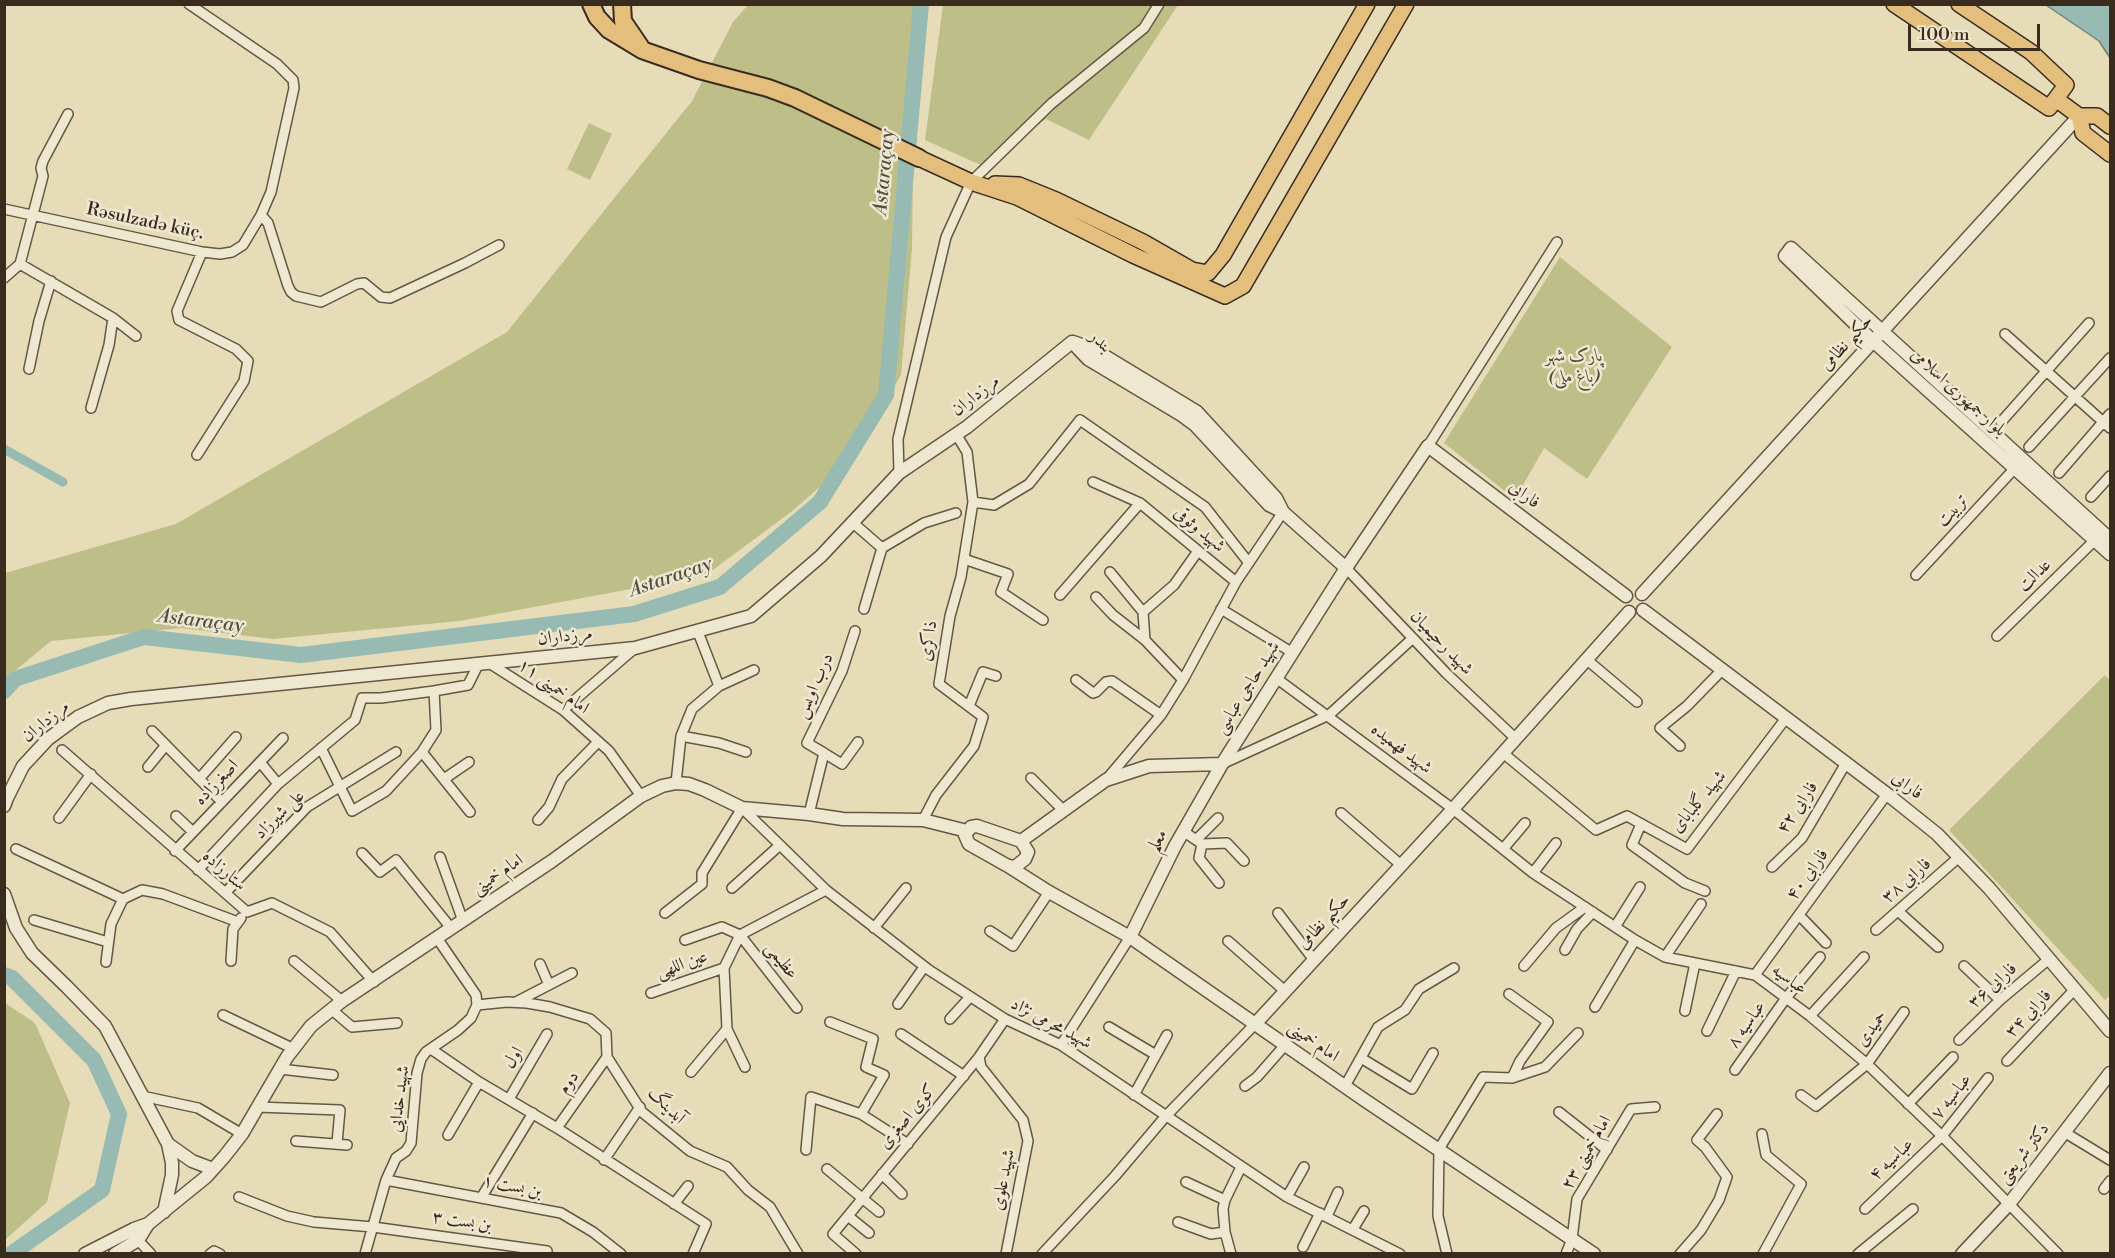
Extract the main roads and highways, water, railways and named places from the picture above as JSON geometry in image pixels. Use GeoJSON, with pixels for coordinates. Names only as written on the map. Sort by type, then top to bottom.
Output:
{"type":"FeatureCollection","features":[{"type":"Feature","properties":{"kind":"highway"},"geometry":{"type":"LineString","coordinates":[[591,4],[597,17],[609,30],[642,50],[699,70],[768,88],[795,98],[919,158]]}},
{"type":"Feature","properties":{"kind":"highway"},"geometry":{"type":"LineString","coordinates":[[622,4],[623,21],[642,50]]}},
{"type":"Feature","properties":{"kind":"main road"},"geometry":{"type":"LineString","coordinates":[[971,182],[1018,185],[1056,200],[1143,242],[1192,270],[1208,273],[1223,255],[1367,4]]}},
{"type":"Feature","properties":{"kind":"main road"},"geometry":{"type":"LineString","coordinates":[[919,158],[971,182],[1017,196],[1133,255],[1225,296],[1243,286],[1406,4]]}},
{"type":"Feature","properties":{"kind":"main road"},"geometry":{"type":"LineString","coordinates":[[1894,4],[2049,108],[2066,85],[2031,52],[1959,4]]}},
{"type":"Feature","properties":{"kind":"main road"},"geometry":{"type":"LineString","coordinates":[[2056,99],[2079,116],[2097,116],[2110,126]]}},
{"type":"Feature","properties":{"kind":"main road"},"geometry":{"type":"LineString","coordinates":[[2079,116],[2083,134],[2110,154]]}},
{"type":"Feature","properties":{"kind":"water"},"geometry":{"type":"Polygon","coordinates":[[[2046,5],[2110,5],[2110,58],[2099,41],[2046,5]]]}},
{"type":"Feature","properties":{"kind":"waterway","name":"Astaraçay"},"geometry":{"type":"LineString","coordinates":[[4,691],[15,679],[144,637],[301,655],[634,614],[720,587],[820,502],[886,395],[921,4]]}},
{"type":"Feature","properties":{"kind":"waterway"},"geometry":{"type":"LineString","coordinates":[[4,449],[63,482]]}},
{"type":"Feature","properties":{"kind":"waterway","name":"Astaraçay"},"geometry":{"type":"LineString","coordinates":[[4,975],[12,978],[94,1060],[119,1114],[102,1190],[11,1254]]}},
{"type":"Feature","properties":{"kind":"park label","name":"پارک شهر (باغ ملی)"},"geometry":{"type":"Point","coordinates":[1574,367]}}]}
